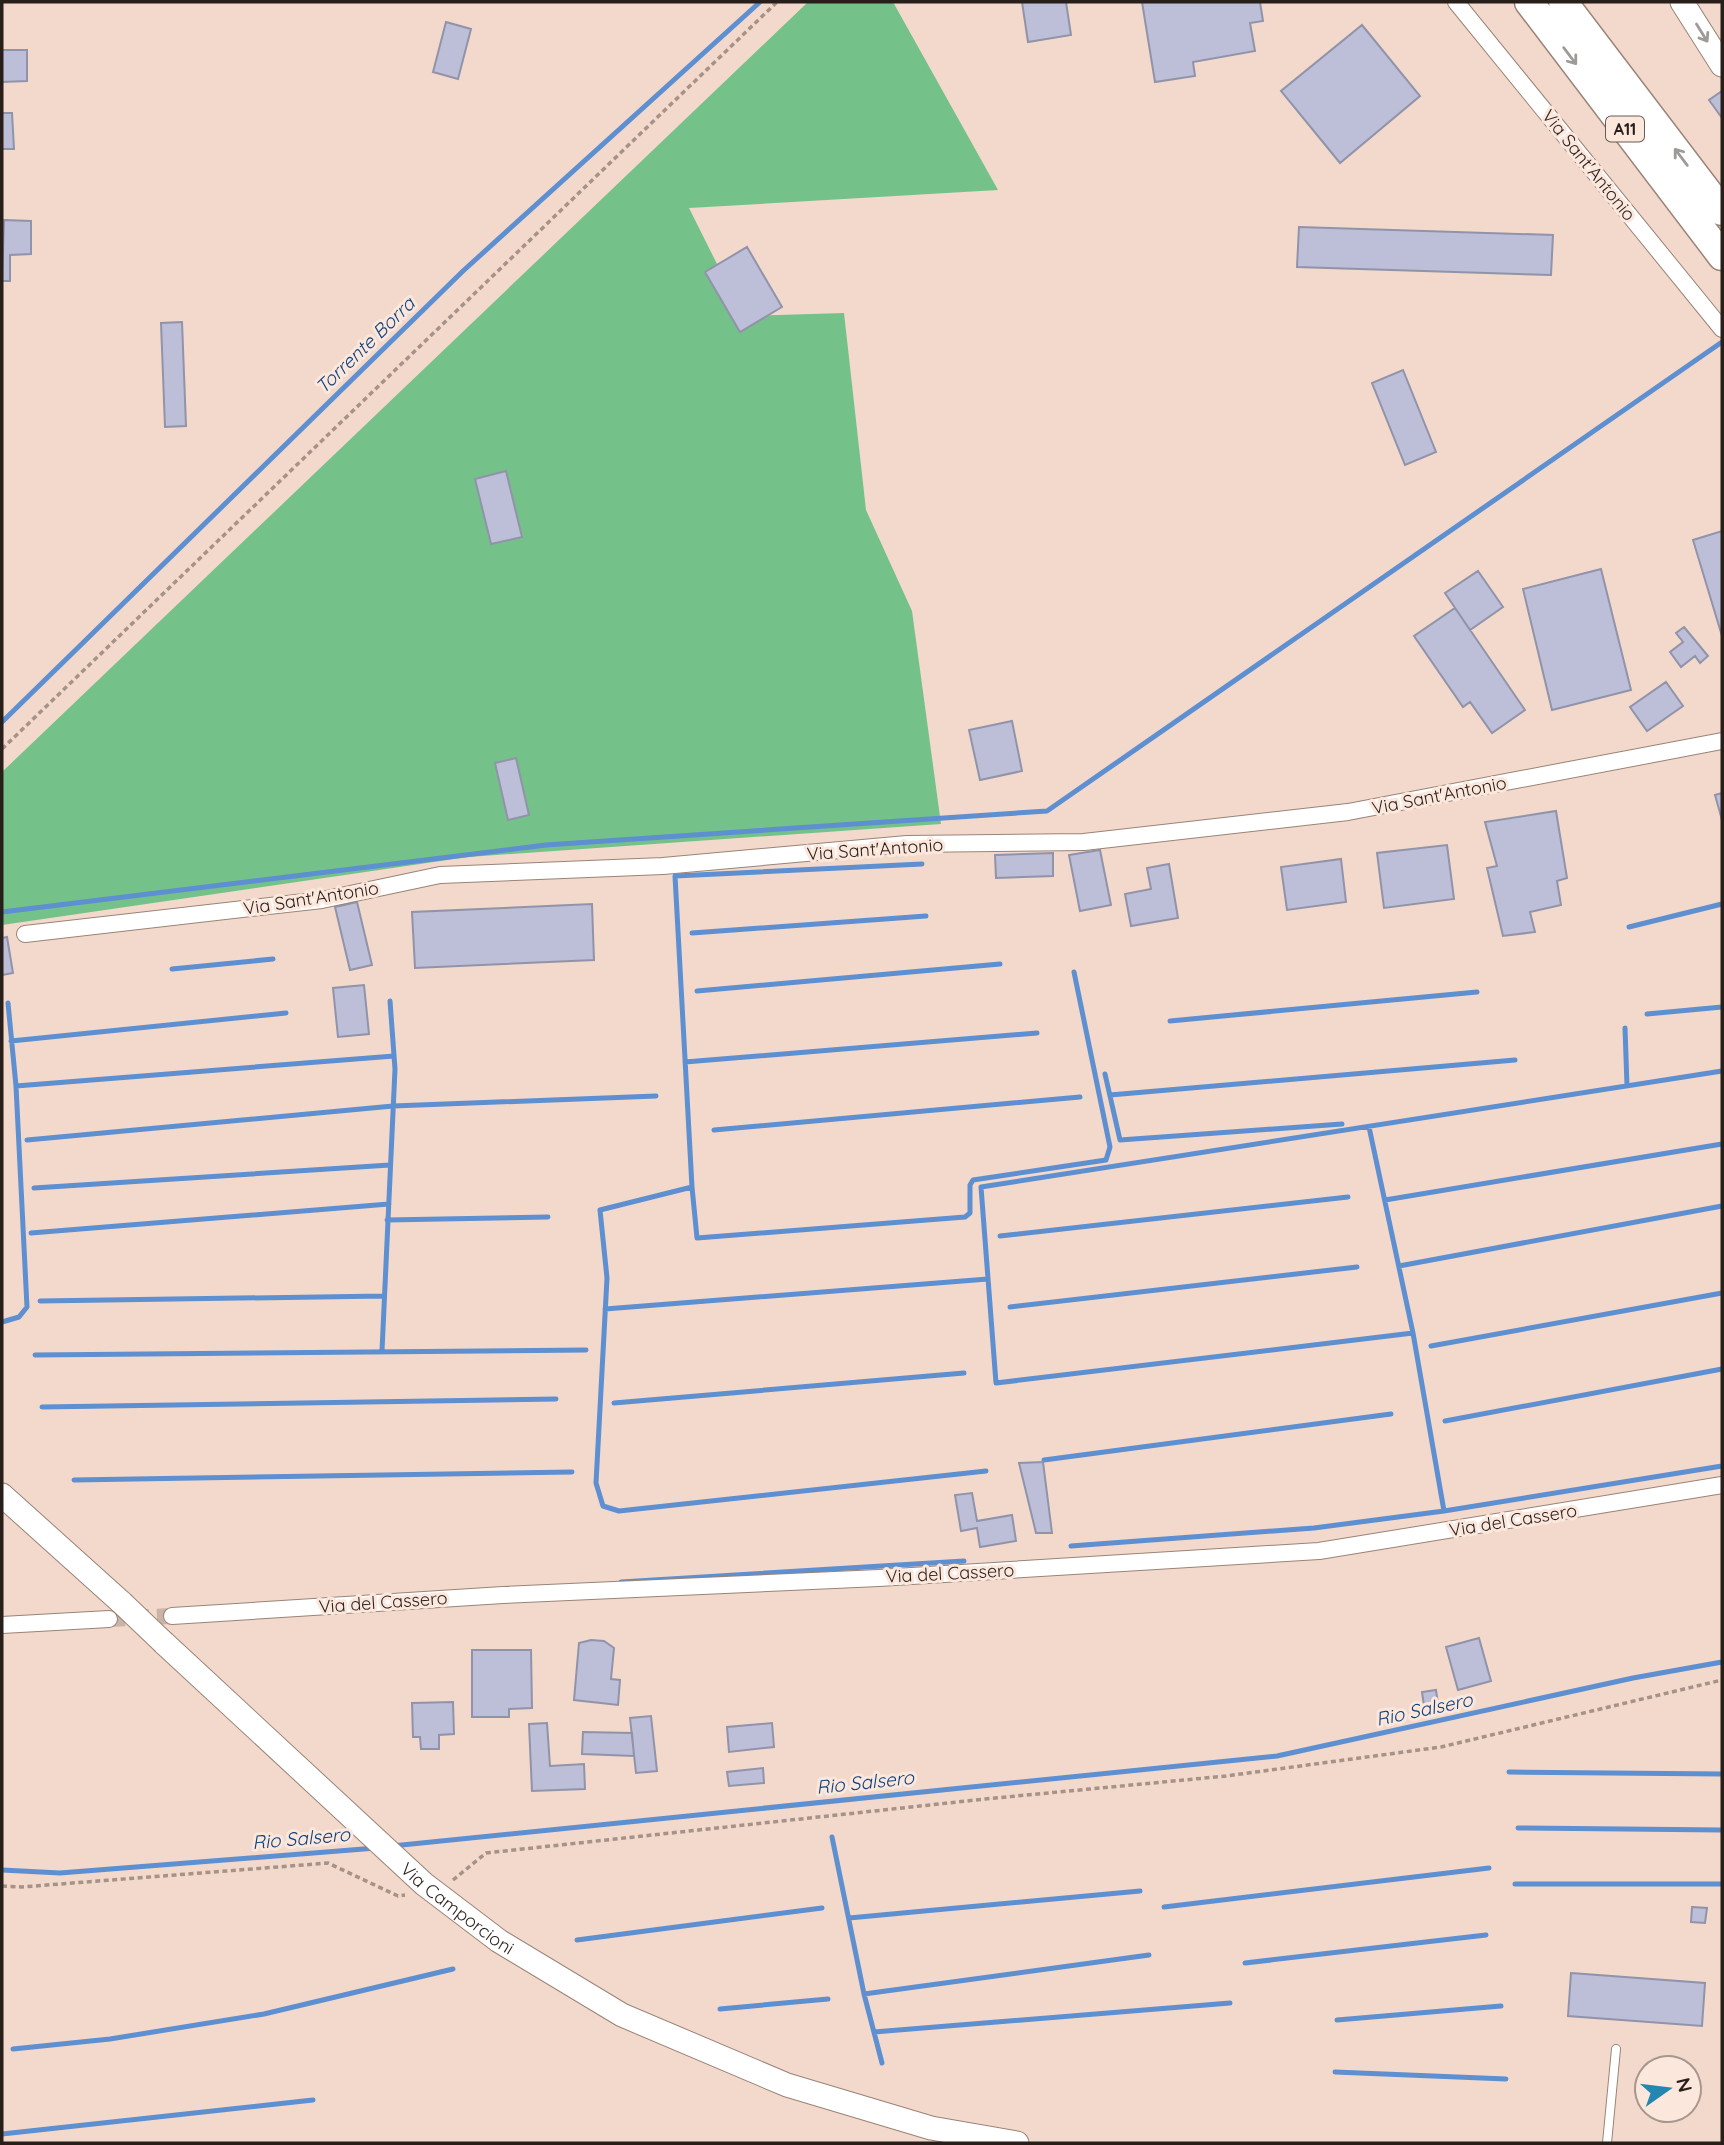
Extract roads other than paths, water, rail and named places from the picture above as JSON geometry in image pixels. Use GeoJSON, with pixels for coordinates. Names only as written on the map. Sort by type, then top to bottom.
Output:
{"type":"FeatureCollection","features":[{"type":"Feature","properties":{"kind":"highway","name":"A11"},"geometry":{"type":"LineString","coordinates":[[1529,2],[1722,256]]}},
{"type":"Feature","properties":{"kind":"highway","name":"A11"},"geometry":{"type":"LineString","coordinates":[[1563,2],[1722,211]]}},
{"type":"Feature","properties":{"kind":"main road"},"geometry":{"type":"LineString","coordinates":[[1682,2],[1722,65]]}},
{"type":"Feature","properties":{"kind":"main road","name":"Via Camporcioni"},"geometry":{"type":"LineString","coordinates":[[2,1495],[116,1611],[164,1643],[431,1889],[499,1941],[622,2015],[787,2085],[932,2128],[1017,2143]]}},
{"type":"Feature","properties":{"kind":"street","name":"Via Sant'Antonio"},"geometry":{"type":"LineString","coordinates":[[1456,2],[1722,329]]}},
{"type":"Feature","properties":{"kind":"street","name":"Via Sant'Antonio"},"geometry":{"type":"LineString","coordinates":[[25,934],[322,900],[440,875],[663,866],[908,844],[1084,842],[1348,812],[1722,741]]}},
{"type":"Feature","properties":{"kind":"street","name":"Via del Cassero"},"geometry":{"type":"LineString","coordinates":[[172,1616],[503,1595],[893,1577],[1318,1551],[1722,1485]]}},
{"type":"Feature","properties":{"kind":"street"},"geometry":{"type":"LineString","coordinates":[[2,1625],[116,1611]]}},
{"type":"Feature","properties":{"kind":"lane"},"geometry":{"type":"LineString","coordinates":[[1607,2143],[1616,2049]]}},
{"type":"Feature","properties":{"kind":"waterway","name":"Torrente Borra"},"geometry":{"type":"LineString","coordinates":[[2,722],[463,271],[760,2]]}},
{"type":"Feature","properties":{"kind":"waterway"},"geometry":{"type":"LineString","coordinates":[[2,912],[546,845],[1047,811],[1722,342]]}},
{"type":"Feature","properties":{"kind":"waterway"},"geometry":{"type":"LineString","coordinates":[[922,864],[675,876],[692,1187],[600,1210],[607,1278],[596,1483],[603,1506],[619,1511],[986,1471]]}},
{"type":"Feature","properties":{"kind":"waterway"},"geometry":{"type":"LineString","coordinates":[[1629,927],[1722,904]]}},
{"type":"Feature","properties":{"kind":"waterway"},"geometry":{"type":"LineString","coordinates":[[692,933],[926,916]]}},
{"type":"Feature","properties":{"kind":"waterway"},"geometry":{"type":"LineString","coordinates":[[172,969],[273,959]]}},
{"type":"Feature","properties":{"kind":"waterway"},"geometry":{"type":"LineString","coordinates":[[697,991],[1000,964]]}},
{"type":"Feature","properties":{"kind":"waterway"},"geometry":{"type":"LineString","coordinates":[[692,1187],[697,1238],[965,1217],[970,1213],[970,1185],[973,1180],[1106,1160],[1110,1147],[1074,972]]}},
{"type":"Feature","properties":{"kind":"waterway"},"geometry":{"type":"LineString","coordinates":[[1170,1021],[1477,992]]}},
{"type":"Feature","properties":{"kind":"waterway"},"geometry":{"type":"LineString","coordinates":[[382,1351],[395,1069],[390,1001]]}},
{"type":"Feature","properties":{"kind":"waterway"},"geometry":{"type":"LineString","coordinates":[[2,1322],[19,1317],[27,1307],[16,1086],[8,1003]]}},
{"type":"Feature","properties":{"kind":"waterway"},"geometry":{"type":"LineString","coordinates":[[1647,1014],[1722,1007]]}},
{"type":"Feature","properties":{"kind":"waterway"},"geometry":{"type":"LineString","coordinates":[[11,1041],[286,1013]]}},
{"type":"Feature","properties":{"kind":"waterway"},"geometry":{"type":"LineString","coordinates":[[1625,1028],[1627,1086]]}},
{"type":"Feature","properties":{"kind":"waterway"},"geometry":{"type":"LineString","coordinates":[[685,1062],[1037,1033]]}},
{"type":"Feature","properties":{"kind":"waterway"},"geometry":{"type":"LineString","coordinates":[[16,1086],[394,1056]]}},
{"type":"Feature","properties":{"kind":"waterway"},"geometry":{"type":"LineString","coordinates":[[1110,1095],[1515,1060]]}},
{"type":"Feature","properties":{"kind":"waterway"},"geometry":{"type":"LineString","coordinates":[[1413,1333],[996,1383],[981,1187],[1722,1071]]}},
{"type":"Feature","properties":{"kind":"waterway"},"geometry":{"type":"LineString","coordinates":[[1105,1074],[1120,1140],[1342,1124]]}},
{"type":"Feature","properties":{"kind":"waterway"},"geometry":{"type":"LineString","coordinates":[[27,1140],[393,1106],[656,1096]]}},
{"type":"Feature","properties":{"kind":"waterway"},"geometry":{"type":"LineString","coordinates":[[714,1130],[1080,1097]]}},
{"type":"Feature","properties":{"kind":"waterway"},"geometry":{"type":"LineString","coordinates":[[1369,1127],[1413,1333],[1444,1511]]}},
{"type":"Feature","properties":{"kind":"waterway"},"geometry":{"type":"LineString","coordinates":[[1385,1200],[1722,1144]]}},
{"type":"Feature","properties":{"kind":"waterway"},"geometry":{"type":"LineString","coordinates":[[34,1188],[390,1165]]}},
{"type":"Feature","properties":{"kind":"waterway"},"geometry":{"type":"LineString","coordinates":[[1000,1236],[1348,1197]]}},
{"type":"Feature","properties":{"kind":"waterway"},"geometry":{"type":"LineString","coordinates":[[31,1233],[389,1204]]}},
{"type":"Feature","properties":{"kind":"waterway"},"geometry":{"type":"LineString","coordinates":[[1399,1266],[1722,1206]]}},
{"type":"Feature","properties":{"kind":"waterway"},"geometry":{"type":"LineString","coordinates":[[387,1220],[548,1217]]}},
{"type":"Feature","properties":{"kind":"waterway"},"geometry":{"type":"LineString","coordinates":[[1010,1307],[1357,1267]]}},
{"type":"Feature","properties":{"kind":"waterway"},"geometry":{"type":"LineString","coordinates":[[605,1309],[988,1279]]}},
{"type":"Feature","properties":{"kind":"waterway"},"geometry":{"type":"LineString","coordinates":[[1431,1346],[1722,1293]]}},
{"type":"Feature","properties":{"kind":"waterway"},"geometry":{"type":"LineString","coordinates":[[40,1301],[384,1296]]}},
{"type":"Feature","properties":{"kind":"waterway"},"geometry":{"type":"LineString","coordinates":[[35,1355],[586,1350]]}},
{"type":"Feature","properties":{"kind":"waterway"},"geometry":{"type":"LineString","coordinates":[[1445,1421],[1722,1369]]}},
{"type":"Feature","properties":{"kind":"waterway"},"geometry":{"type":"LineString","coordinates":[[614,1403],[964,1373]]}},
{"type":"Feature","properties":{"kind":"waterway"},"geometry":{"type":"LineString","coordinates":[[42,1407],[556,1399]]}},
{"type":"Feature","properties":{"kind":"waterway"},"geometry":{"type":"LineString","coordinates":[[1044,1460],[1391,1414]]}},
{"type":"Feature","properties":{"kind":"waterway"},"geometry":{"type":"LineString","coordinates":[[1071,1546],[1314,1528],[1444,1511],[1722,1466]]}},
{"type":"Feature","properties":{"kind":"waterway"},"geometry":{"type":"LineString","coordinates":[[74,1480],[572,1472]]}},
{"type":"Feature","properties":{"kind":"waterway"},"geometry":{"type":"LineString","coordinates":[[621,1582],[964,1561]]}},
{"type":"Feature","properties":{"kind":"waterway","name":"Rio Salsero"},"geometry":{"type":"LineString","coordinates":[[392,1846],[1277,1756],[1633,1678],[1722,1662]]}},
{"type":"Feature","properties":{"kind":"waterway"},"geometry":{"type":"LineString","coordinates":[[1509,1772],[1722,1774]]}},
{"type":"Feature","properties":{"kind":"waterway"},"geometry":{"type":"LineString","coordinates":[[1518,1828],[1722,1830]]}},
{"type":"Feature","properties":{"kind":"waterway"},"geometry":{"type":"LineString","coordinates":[[832,1837],[864,1994],[882,2063]]}},
{"type":"Feature","properties":{"kind":"waterway","name":"Rio Salsero"},"geometry":{"type":"LineString","coordinates":[[2,1870],[60,1873],[376,1848]]}},
{"type":"Feature","properties":{"kind":"waterway"},"geometry":{"type":"LineString","coordinates":[[1164,1907],[1489,1868]]}},
{"type":"Feature","properties":{"kind":"waterway"},"geometry":{"type":"LineString","coordinates":[[1515,1884],[1722,1884]]}},
{"type":"Feature","properties":{"kind":"waterway"},"geometry":{"type":"LineString","coordinates":[[849,1918],[1140,1891]]}},
{"type":"Feature","properties":{"kind":"waterway"},"geometry":{"type":"LineString","coordinates":[[577,1940],[822,1908]]}},
{"type":"Feature","properties":{"kind":"waterway"},"geometry":{"type":"LineString","coordinates":[[1245,1963],[1486,1935]]}},
{"type":"Feature","properties":{"kind":"waterway"},"geometry":{"type":"LineString","coordinates":[[864,1994],[1149,1955]]}},
{"type":"Feature","properties":{"kind":"waterway"},"geometry":{"type":"LineString","coordinates":[[13,2049],[110,2039],[264,2014],[453,1969]]}},
{"type":"Feature","properties":{"kind":"waterway"},"geometry":{"type":"LineString","coordinates":[[720,2009],[828,1999]]}},
{"type":"Feature","properties":{"kind":"waterway"},"geometry":{"type":"LineString","coordinates":[[874,2032],[1230,2003]]}},
{"type":"Feature","properties":{"kind":"waterway"},"geometry":{"type":"LineString","coordinates":[[1337,2020],[1501,2006]]}},
{"type":"Feature","properties":{"kind":"waterway"},"geometry":{"type":"LineString","coordinates":[[1335,2072],[1506,2079]]}},
{"type":"Feature","properties":{"kind":"waterway"},"geometry":{"type":"LineString","coordinates":[[2,2134],[313,2100]]}},
{"type":"Feature","properties":{"kind":"tunnel"},"geometry":{"type":"LineString","coordinates":[[109,1619],[172,1616]]}}]}
